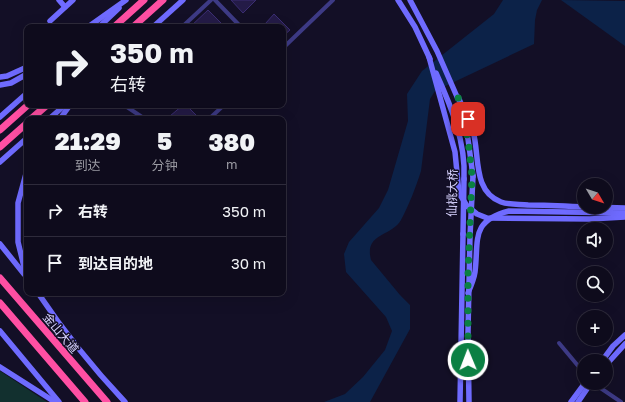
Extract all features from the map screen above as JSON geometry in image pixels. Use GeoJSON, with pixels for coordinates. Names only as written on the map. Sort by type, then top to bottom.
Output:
{"type":"FeatureCollection","features":[{"type":"Feature","properties":{"kind":"highway"},"geometry":{"type":"LineString","coordinates":[[117,24],[144,0]]}},
{"type":"Feature","properties":{"kind":"highway"},"geometry":{"type":"LineString","coordinates":[[136,24],[163,0]]}},
{"type":"Feature","properties":{"kind":"highway"},"geometry":{"type":"LineString","coordinates":[[0,130],[25,108]]}},
{"type":"Feature","properties":{"kind":"highway"},"geometry":{"type":"LineString","coordinates":[[34,116],[44,108]]}},
{"type":"Feature","properties":{"kind":"highway"},"geometry":{"type":"LineString","coordinates":[[0,147],[24,126]]}},
{"type":"Feature","properties":{"kind":"highway","name":"金山大道"},"geometry":{"type":"LineString","coordinates":[[0,278],[107,402]]}},
{"type":"Feature","properties":{"kind":"highway"},"geometry":{"type":"LineString","coordinates":[[0,303],[84,402]]}},
{"type":"Feature","properties":{"kind":"highway"},"geometry":{"type":"LineString","coordinates":[[90,384],[110,402]]}},
{"type":"Feature","properties":{"kind":"main road"},"geometry":{"type":"LineString","coordinates":[[59,0],[65,7]]}},
{"type":"Feature","properties":{"kind":"main road"},"geometry":{"type":"LineString","coordinates":[[50,21],[72,0]]}},
{"type":"Feature","properties":{"kind":"main road"},"geometry":{"type":"LineString","coordinates":[[92,24],[127,0]]}},
{"type":"Feature","properties":{"kind":"main road"},"geometry":{"type":"LineString","coordinates":[[102,24],[127,0]]}},
{"type":"Feature","properties":{"kind":"main road"},"geometry":{"type":"LineString","coordinates":[[156,24],[184,0]]}},
{"type":"Feature","properties":{"kind":"main road","name":"仙桃大桥"},"geometry":{"type":"LineString","coordinates":[[398,0],[415,27],[449,100],[461,142],[465,171],[461,289],[460,402]]}},
{"type":"Feature","properties":{"kind":"main road","name":"仙桃大桥"},"geometry":{"type":"LineString","coordinates":[[410,0],[428,33],[458,97],[468,139],[472,176],[468,293],[469,402]]}},
{"type":"Feature","properties":{"kind":"main road"},"geometry":{"type":"LineString","coordinates":[[429,57],[455,152],[459,193],[467,206],[477,214],[487,218],[590,219],[625,217]]}},
{"type":"Feature","properties":{"kind":"main road"},"geometry":{"type":"LineString","coordinates":[[0,77],[7,76],[24,68]]}},
{"type":"Feature","properties":{"kind":"main road"},"geometry":{"type":"LineString","coordinates":[[0,85],[11,82],[24,76]]}},
{"type":"Feature","properties":{"kind":"main road"},"geometry":{"type":"LineString","coordinates":[[0,117],[24,96]]}},
{"type":"Feature","properties":{"kind":"main road"},"geometry":{"type":"LineString","coordinates":[[458,97],[472,130],[477,148],[481,182],[486,191],[501,202],[512,204],[577,207]]}},
{"type":"Feature","properties":{"kind":"main road"},"geometry":{"type":"LineString","coordinates":[[52,116],[62,108]]}},
{"type":"Feature","properties":{"kind":"main road"},"geometry":{"type":"LineString","coordinates":[[0,162],[24,141]]}},
{"type":"Feature","properties":{"kind":"main road"},"geometry":{"type":"LineString","coordinates":[[24,181],[18,203],[18,242],[24,268]]}},
{"type":"Feature","properties":{"kind":"main road"},"geometry":{"type":"LineString","coordinates":[[613,208],[625,208]]}},
{"type":"Feature","properties":{"kind":"main road"},"geometry":{"type":"LineString","coordinates":[[468,293],[475,273],[477,239],[482,226],[495,214],[509,211],[625,213]]}},
{"type":"Feature","properties":{"kind":"main road"},"geometry":{"type":"LineString","coordinates":[[0,244],[24,274]]}},
{"type":"Feature","properties":{"kind":"main road"},"geometry":{"type":"LineString","coordinates":[[40,296],[61,328],[100,375],[125,402]]}},
{"type":"Feature","properties":{"kind":"main road"},"geometry":{"type":"LineString","coordinates":[[0,331],[59,402]]}},
{"type":"Feature","properties":{"kind":"main road"},"geometry":{"type":"LineString","coordinates":[[607,354],[613,346],[625,335]]}},
{"type":"Feature","properties":{"kind":"main road"},"geometry":{"type":"LineString","coordinates":[[613,357],[625,344]]}},
{"type":"Feature","properties":{"kind":"main road"},"geometry":{"type":"LineString","coordinates":[[0,367],[55,402]]}},
{"type":"Feature","properties":{"kind":"main road"},"geometry":{"type":"LineString","coordinates":[[571,402],[580,390]]}},
{"type":"Feature","properties":{"kind":"main road"},"geometry":{"type":"LineString","coordinates":[[578,402],[587,390]]}},
{"type":"Feature","properties":{"kind":"street"},"geometry":{"type":"LineString","coordinates":[[185,24],[211,0]]}},
{"type":"Feature","properties":{"kind":"street"},"geometry":{"type":"LineString","coordinates":[[215,0],[238,24]]}},
{"type":"Feature","properties":{"kind":"street"},"geometry":{"type":"LineString","coordinates":[[286,45],[333,0]]}},
{"type":"Feature","properties":{"kind":"street"},"geometry":{"type":"LineString","coordinates":[[128,108],[140,116]]}},
{"type":"Feature","properties":{"kind":"street"},"geometry":{"type":"LineString","coordinates":[[212,116],[221,108]]}},
{"type":"Feature","properties":{"kind":"street"},"geometry":{"type":"LineString","coordinates":[[559,343],[577,365]]}},
{"type":"Feature","properties":{"kind":"street"},"geometry":{"type":"LineString","coordinates":[[603,390],[621,402]]}},
{"type":"Feature","properties":{"kind":"green space"},"geometry":{"type":"Polygon","coordinates":[[[0,371],[47,402],[0,402],[0,371]]]}},
{"type":"Feature","properties":{"kind":"water"},"geometry":{"type":"Polygon","coordinates":[[[503,0],[542,0],[537,10],[535,20],[534,44],[435,91],[430,99],[421,171],[412,196],[401,220],[397,225],[380,236],[371,245],[371,260],[410,305],[410,329],[370,402],[324,402],[345,394],[363,377],[385,350],[392,331],[386,317],[346,272],[344,254],[349,242],[379,208],[388,190],[408,121],[407,94],[422,71],[494,14],[503,0]]]}},
{"type":"Feature","properties":{"kind":"water"},"geometry":{"type":"Polygon","coordinates":[[[561,0],[625,1],[625,46],[561,0]]]}},
{"type":"Feature","properties":{"kind":"building"},"geometry":{"type":"Polygon","coordinates":[[[231,0],[256,0],[243,13],[231,0]]]}},
{"type":"Feature","properties":{"kind":"building"},"geometry":{"type":"Polygon","coordinates":[[[208,10],[222,24],[193,24],[208,10]]]}},
{"type":"Feature","properties":{"kind":"building"},"geometry":{"type":"Polygon","coordinates":[[[274,14],[284,24],[265,24],[274,14]]]}},
{"type":"Feature","properties":{"kind":"building"},"geometry":{"type":"Polygon","coordinates":[[[286,26],[290,30],[286,33],[286,26]]]}},
{"type":"Feature","properties":{"kind":"building"},"geometry":{"type":"Polygon","coordinates":[[[179,108],[189,108],[197,116],[170,116],[179,108]]]}},
{"type":"Feature","properties":{"kind":"route"},"geometry":{"type":"LineString","coordinates":[[468,119],[458,97],[468,139],[472,176],[468,273],[468,360]]}}]}
